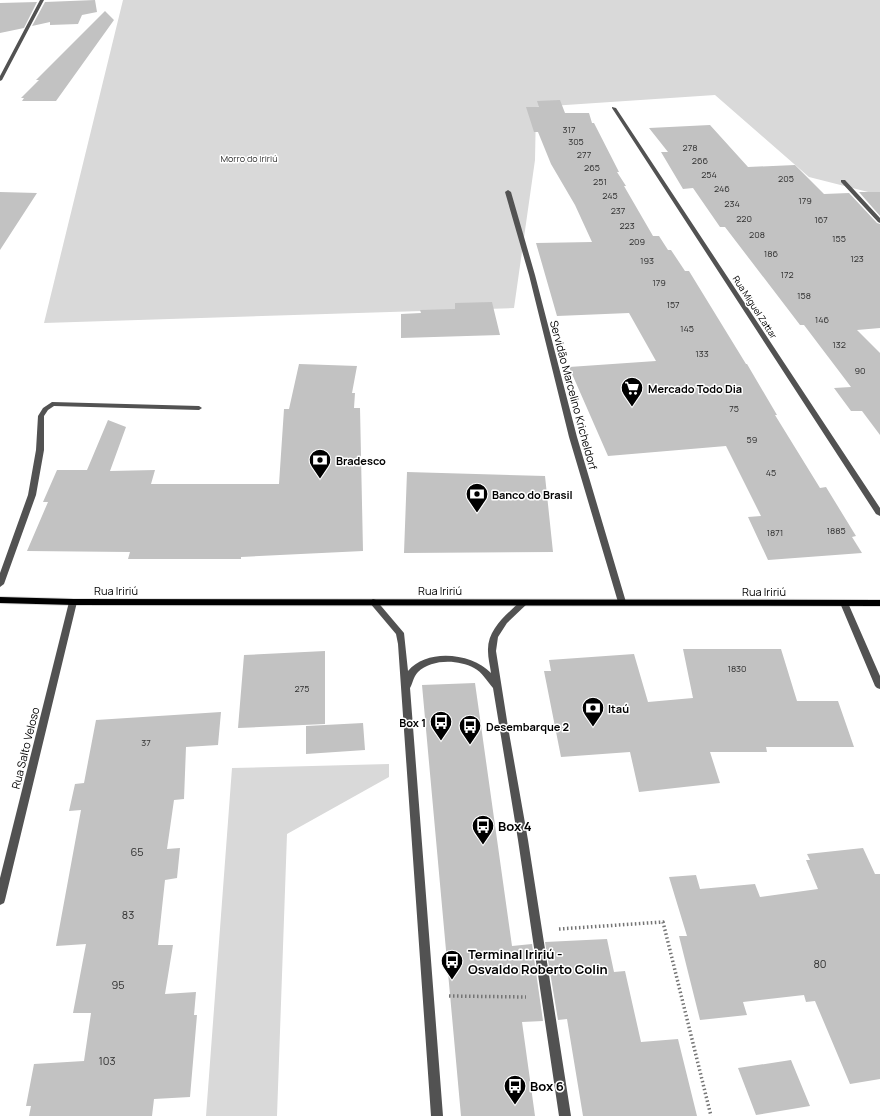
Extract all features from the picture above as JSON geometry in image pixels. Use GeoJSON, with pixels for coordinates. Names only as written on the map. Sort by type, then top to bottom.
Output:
{"type":"FeatureCollection","features":[{"type":"Feature","properties":{"kind":"main road","name":"Rua Iririú"},"geometry":{"type":"LineString","coordinates":[[0,600],[73,602],[880,603]]}},
{"type":"Feature","properties":{"kind":"street"},"geometry":{"type":"LineString","coordinates":[[0,80],[42,0]]}},
{"type":"Feature","properties":{"kind":"street","name":"Rua Miguel Zattar"},"geometry":{"type":"LineString","coordinates":[[614,108],[880,514]]}},
{"type":"Feature","properties":{"kind":"street"},"geometry":{"type":"LineString","coordinates":[[843,181],[880,221]]}},
{"type":"Feature","properties":{"kind":"street","name":"Servidão Marcelino Kricheldorf"},"geometry":{"type":"LineString","coordinates":[[508,192],[532,275],[573,437],[622,602]]}},
{"type":"Feature","properties":{"kind":"street"},"geometry":{"type":"LineString","coordinates":[[0,584],[32,495],[40,450],[41,416],[45,409],[52,404],[199,408]]}},
{"type":"Feature","properties":{"kind":"street","name":"Rua Salto Veloso"},"geometry":{"type":"LineString","coordinates":[[0,900],[73,602]]}},
{"type":"Feature","properties":{"kind":"street"},"geometry":{"type":"LineString","coordinates":[[373,602],[400,633],[402,644],[437,1116]]}},
{"type":"Feature","properties":{"kind":"street"},"geometry":{"type":"LineString","coordinates":[[525,602],[504,621],[494,637],[492,651],[502,727],[523,840],[565,1116]]}},
{"type":"Feature","properties":{"kind":"street"},"geometry":{"type":"LineString","coordinates":[[844,603],[880,686]]}},
{"type":"Feature","properties":{"kind":"street"},"geometry":{"type":"LineString","coordinates":[[406,690],[410,677],[416,669],[427,663],[445,659],[462,660],[478,667],[497,687]]}},
{"type":"Feature","properties":{"kind":"path"},"geometry":{"type":"LineString","coordinates":[[558,929],[663,922],[711,1116]]}},
{"type":"Feature","properties":{"kind":"path"},"geometry":{"type":"LineString","coordinates":[[428,996],[546,998]]}},
{"type":"Feature","properties":{"kind":"green space","name":"Morro do Iririú"},"geometry":{"type":"Polygon","coordinates":[[[123,0],[880,0],[880,195],[809,177],[715,95],[536,107],[535,160],[514,308],[44,323],[123,0]]]}},
{"type":"Feature","properties":{"kind":"green space"},"geometry":{"type":"Polygon","coordinates":[[[389,764],[389,777],[287,834],[277,1116],[206,1116],[232,768],[389,764]]]}},
{"type":"Feature","properties":{"kind":"building"},"geometry":{"type":"Polygon","coordinates":[[[95,0],[97,12],[82,15],[78,24],[50,25],[50,22],[32,26],[45,2],[95,0]]]}},
{"type":"Feature","properties":{"kind":"building"},"geometry":{"type":"Polygon","coordinates":[[[37,2],[24,28],[0,33],[0,3],[37,2]]]}},
{"type":"Feature","properties":{"kind":"building"},"geometry":{"type":"Polygon","coordinates":[[[105,11],[114,20],[56,101],[22,101],[24,98],[21,98],[39,80],[36,80],[105,11]]]}},
{"type":"Feature","properties":{"kind":"building"},"geometry":{"type":"Polygon","coordinates":[[[560,100],[565,113],[589,113],[592,123],[594,123],[619,172],[617,172],[626,186],[624,186],[653,236],[659,236],[668,250],[671,250],[685,271],[689,271],[747,364],[777,415],[775,415],[820,488],[826,487],[856,536],[852,537],[862,553],[768,560],[748,517],[761,516],[726,446],[608,456],[569,367],[656,361],[629,313],[557,316],[536,243],[592,242],[575,205],[551,164],[538,132],[534,132],[526,107],[539,107],[537,101],[560,100]]]}},
{"type":"Feature","properties":{"kind":"building"},"geometry":{"type":"Polygon","coordinates":[[[710,125],[748,167],[795,165],[824,194],[849,193],[877,223],[880,224],[880,328],[857,330],[880,353],[880,435],[862,411],[851,411],[834,388],[851,387],[804,325],[800,325],[725,227],[720,227],[693,188],[683,189],[661,152],[668,152],[649,128],[710,125]]]}},
{"type":"Feature","properties":{"kind":"building"},"geometry":{"type":"Polygon","coordinates":[[[0,192],[37,193],[0,250],[0,192]]]}},
{"type":"Feature","properties":{"kind":"building"},"geometry":{"type":"Polygon","coordinates":[[[859,192],[880,192],[880,216],[859,192]]]}},
{"type":"Feature","properties":{"kind":"building"},"geometry":{"type":"Polygon","coordinates":[[[492,302],[500,335],[401,338],[401,314],[421,313],[420,310],[455,309],[455,303],[492,302]]]}},
{"type":"Feature","properties":{"kind":"building"},"geometry":{"type":"Polygon","coordinates":[[[299,364],[357,366],[352,393],[355,393],[354,408],[360,408],[363,551],[241,557],[241,559],[128,559],[130,552],[27,551],[48,502],[43,502],[57,470],[87,470],[108,420],[126,427],[110,471],[155,470],[151,484],[279,484],[284,409],[289,409],[299,364]]]}},
{"type":"Feature","properties":{"kind":"building","name":"Banco do Brasil"},"geometry":{"type":"Polygon","coordinates":[[[407,472],[545,476],[553,552],[404,553],[407,472]]]}},
{"type":"Feature","properties":{"kind":"building"},"geometry":{"type":"Polygon","coordinates":[[[683,649],[781,649],[797,701],[838,701],[854,747],[766,747],[767,752],[710,752],[720,783],[639,792],[630,752],[561,757],[544,671],[551,671],[549,660],[634,654],[648,702],[693,698],[683,649]]]}},
{"type":"Feature","properties":{"kind":"building"},"geometry":{"type":"Polygon","coordinates":[[[325,651],[325,724],[238,728],[244,655],[325,651]]]}},
{"type":"Feature","properties":{"kind":"building"},"geometry":{"type":"Polygon","coordinates":[[[475,683],[512,946],[532,944],[543,1021],[522,1022],[535,1116],[461,1116],[422,685],[475,683]]]}},
{"type":"Feature","properties":{"kind":"building"},"geometry":{"type":"Polygon","coordinates":[[[221,712],[218,745],[186,747],[184,799],[174,800],[167,849],[180,848],[177,878],[165,880],[158,945],[173,945],[165,994],[196,992],[194,1015],[197,1015],[190,1097],[154,1099],[152,1116],[29,1116],[31,1106],[26,1106],[34,1064],[84,1061],[91,1013],[73,1013],[86,944],[56,946],[81,810],[69,811],[75,784],[84,783],[96,720],[221,712]]]}},
{"type":"Feature","properties":{"kind":"building"},"geometry":{"type":"Polygon","coordinates":[[[363,723],[365,750],[306,754],[306,726],[363,723]]]}},
{"type":"Feature","properties":{"kind":"building"},"geometry":{"type":"Polygon","coordinates":[[[863,848],[875,874],[880,874],[880,1079],[850,1084],[815,1001],[806,1002],[804,995],[743,1002],[747,1015],[700,1020],[679,936],[687,936],[669,877],[696,875],[700,889],[755,884],[760,897],[818,889],[806,860],[810,860],[807,854],[863,848]]]}},
{"type":"Feature","properties":{"kind":"building"},"geometry":{"type":"Polygon","coordinates":[[[607,939],[614,972],[625,971],[641,1042],[678,1039],[697,1116],[583,1116],[567,1019],[558,1020],[545,942],[607,939]]]}},
{"type":"Feature","properties":{"kind":"building"},"geometry":{"type":"Polygon","coordinates":[[[791,1060],[810,1106],[756,1115],[738,1068],[791,1060]]]}},
{"type":"Feature","properties":{"kind":"place","name":"Mercado Todo Dia"},"geometry":{"type":"Point","coordinates":[632,408]}},
{"type":"Feature","properties":{"kind":"place","name":"Bradesco"},"geometry":{"type":"Point","coordinates":[320,480]}},
{"type":"Feature","properties":{"kind":"place","name":"Banco do Brasil"},"geometry":{"type":"Point","coordinates":[477,514]}},
{"type":"Feature","properties":{"kind":"place","name":"Itaú"},"geometry":{"type":"Point","coordinates":[593,728]}},
{"type":"Feature","properties":{"kind":"place","name":"Box 1"},"geometry":{"type":"Point","coordinates":[441,742]}},
{"type":"Feature","properties":{"kind":"place","name":"Desembarque 2"},"geometry":{"type":"Point","coordinates":[470,746]}},
{"type":"Feature","properties":{"kind":"place","name":"Box 4"},"geometry":{"type":"Point","coordinates":[483,846]}},
{"type":"Feature","properties":{"kind":"place","name":"Terminal Iririú - Osvaldo Roberto Colin"},"geometry":{"type":"Point","coordinates":[452,980]}},
{"type":"Feature","properties":{"kind":"place","name":"Box 6"},"geometry":{"type":"Point","coordinates":[515,1106]}}]}
